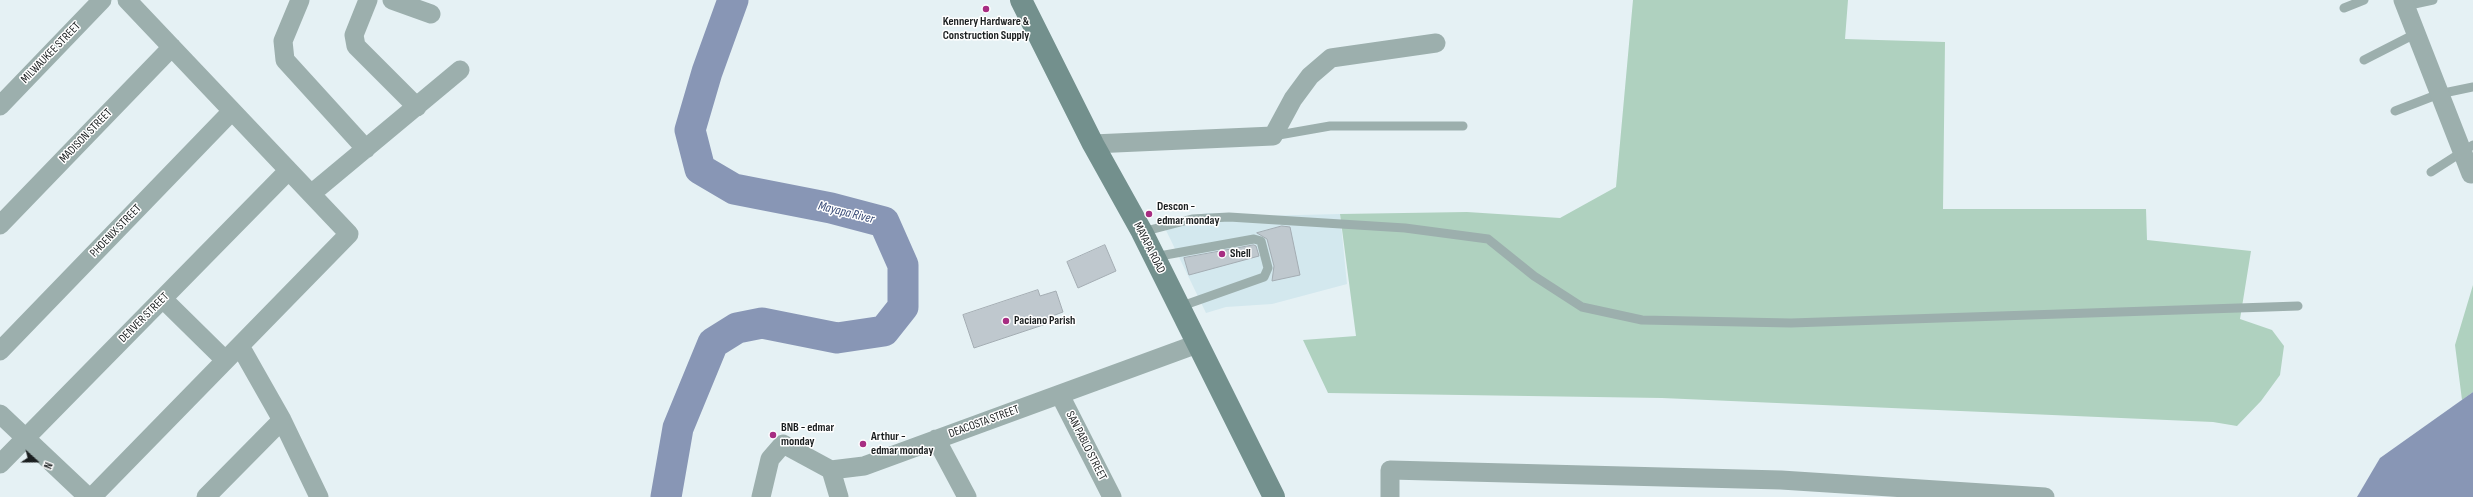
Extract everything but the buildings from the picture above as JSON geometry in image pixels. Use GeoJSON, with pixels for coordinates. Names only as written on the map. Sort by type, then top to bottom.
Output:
{"type":"FeatureCollection","features":[{"type":"Feature","properties":{"kind":"main road","name":"MAYAPA ROAD"},"geometry":{"type":"LineString","coordinates":[[1021,0],[1093,144],[1142,232],[1274,497]]}},
{"type":"Feature","properties":{"kind":"street","name":"MILWAUKEE STREET"},"geometry":{"type":"LineString","coordinates":[[0,106],[102,0]]}},
{"type":"Feature","properties":{"kind":"street"},"geometry":{"type":"LineString","coordinates":[[92,497],[349,234],[127,0]]}},
{"type":"Feature","properties":{"kind":"street"},"geometry":{"type":"LineString","coordinates":[[300,0],[283,41],[284,60],[366,149]]}},
{"type":"Feature","properties":{"kind":"street"},"geometry":{"type":"LineString","coordinates":[[368,0],[354,35],[356,46],[417,107]]}},
{"type":"Feature","properties":{"kind":"street"},"geometry":{"type":"LineString","coordinates":[[392,0],[431,14]]}},
{"type":"Feature","properties":{"kind":"street"},"geometry":{"type":"LineString","coordinates":[[2404,3],[2439,94],[2467,148],[2470,174]]}},
{"type":"Feature","properties":{"kind":"street"},"geometry":{"type":"LineString","coordinates":[[1093,144],[1273,136],[1293,99],[1310,76],[1331,58],[1436,43]]}},
{"type":"Feature","properties":{"kind":"street","name":"MADISON STREET"},"geometry":{"type":"LineString","coordinates":[[0,225],[172,47]]}},
{"type":"Feature","properties":{"kind":"street"},"geometry":{"type":"LineString","coordinates":[[311,194],[460,70]]}},
{"type":"Feature","properties":{"kind":"street","name":"PHOENIX STREET"},"geometry":{"type":"LineString","coordinates":[[0,351],[232,111]]}},
{"type":"Feature","properties":{"kind":"street","name":"DENVER STREET"},"geometry":{"type":"LineString","coordinates":[[0,464],[288,171]]}},
{"type":"Feature","properties":{"kind":"street"},"geometry":{"type":"LineString","coordinates":[[163,299],[225,360]]}},
{"type":"Feature","properties":{"kind":"street","name":"DEACOSTA STREET"},"geometry":{"type":"LineString","coordinates":[[831,470],[864,466],[1197,344]]}},
{"type":"Feature","properties":{"kind":"street"},"geometry":{"type":"LineString","coordinates":[[240,346],[282,420],[319,497]]}},
{"type":"Feature","properties":{"kind":"street","name":"SAN PABLO STREET"},"geometry":{"type":"LineString","coordinates":[[1060,394],[1112,497]]}},
{"type":"Feature","properties":{"kind":"street"},"geometry":{"type":"LineString","coordinates":[[0,414],[88,497]]}},
{"type":"Feature","properties":{"kind":"street"},"geometry":{"type":"LineString","coordinates":[[206,497],[282,420]]}},
{"type":"Feature","properties":{"kind":"street"},"geometry":{"type":"LineString","coordinates":[[936,439],[966,497]]}},
{"type":"Feature","properties":{"kind":"street"},"geometry":{"type":"LineString","coordinates":[[761,497],[770,459],[783,444],[831,470],[838,497]]}},
{"type":"Feature","properties":{"kind":"street"},"geometry":{"type":"LineString","coordinates":[[1390,497],[1390,470],[1780,480],[2044,497]]}},
{"type":"Feature","properties":{"kind":"lane"},"geometry":{"type":"LineString","coordinates":[[2344,8],[2364,0]]}},
{"type":"Feature","properties":{"kind":"lane"},"geometry":{"type":"LineString","coordinates":[[2404,3],[2434,0]]}},
{"type":"Feature","properties":{"kind":"lane"},"geometry":{"type":"LineString","coordinates":[[2364,60],[2415,34]]}},
{"type":"Feature","properties":{"kind":"lane"},"geometry":{"type":"LineString","coordinates":[[2395,111],[2439,94],[2473,87]]}},
{"type":"Feature","properties":{"kind":"lane"},"geometry":{"type":"LineString","coordinates":[[1273,136],[1330,126],[1463,126]]}},
{"type":"Feature","properties":{"kind":"lane"},"geometry":{"type":"LineString","coordinates":[[2431,172],[2467,148]]}},
{"type":"Feature","properties":{"kind":"lane"},"geometry":{"type":"LineString","coordinates":[[1142,232],[1192,219],[1229,217],[1405,228],[1488,239],[1534,276],[1582,307],[1642,320],[1791,323],[2298,306]]}},
{"type":"Feature","properties":{"kind":"lane"},"geometry":{"type":"LineString","coordinates":[[1154,257],[1254,239],[1261,241],[1268,268],[1264,277],[1179,307]]}},
{"type":"Feature","properties":{"kind":"shaded area"},"geometry":{"type":"Polygon","coordinates":[[[1207,213],[1257,216],[1340,214],[1347,284],[1272,304],[1226,307],[1206,313],[1162,222],[1207,213]]]}},
{"type":"Feature","properties":{"kind":"green space"},"geometry":{"type":"Polygon","coordinates":[[[1633,0],[1848,0],[1845,39],[1945,42],[1943,209],[2146,209],[2147,240],[2251,251],[2240,319],[2272,330],[2284,346],[2280,375],[2261,401],[2237,426],[2213,422],[1662,398],[1328,393],[1303,340],[1356,336],[1340,214],[1467,212],[1560,218],[1616,187],[1633,0]]]}},
{"type":"Feature","properties":{"kind":"green space"},"geometry":{"type":"Polygon","coordinates":[[[2473,285],[2473,392],[2462,400],[2455,345],[2473,285]]]}},
{"type":"Feature","properties":{"kind":"water"},"geometry":{"type":"Polygon","coordinates":[[[2473,392],[2473,497],[2357,497],[2380,458],[2473,392]]]}},
{"type":"Feature","properties":{"kind":"waterway","name":"Mayapa River"},"geometry":{"type":"LineString","coordinates":[[666,497],[678,428],[713,343],[737,328],[762,323],[837,338],[884,331],[903,307],[903,265],[884,222],[831,208],[734,189],[700,169],[690,130],[707,72],[733,0]]}},
{"type":"Feature","properties":{"kind":"place","name":"Kennery Hardware & Construction Supply"},"geometry":{"type":"Point","coordinates":[986,9]}},
{"type":"Feature","properties":{"kind":"place","name":"Descon - edmar monday"},"geometry":{"type":"Point","coordinates":[1149,214]}},
{"type":"Feature","properties":{"kind":"place","name":"Shell"},"geometry":{"type":"Point","coordinates":[1222,254]}},
{"type":"Feature","properties":{"kind":"place","name":"Paciano Parish"},"geometry":{"type":"Point","coordinates":[1006,321]}},
{"type":"Feature","properties":{"kind":"place","name":"BNB - edmar monday"},"geometry":{"type":"Point","coordinates":[773,435]}},
{"type":"Feature","properties":{"kind":"place","name":"Arthur - edmar monday"},"geometry":{"type":"Point","coordinates":[863,444]}}]}
